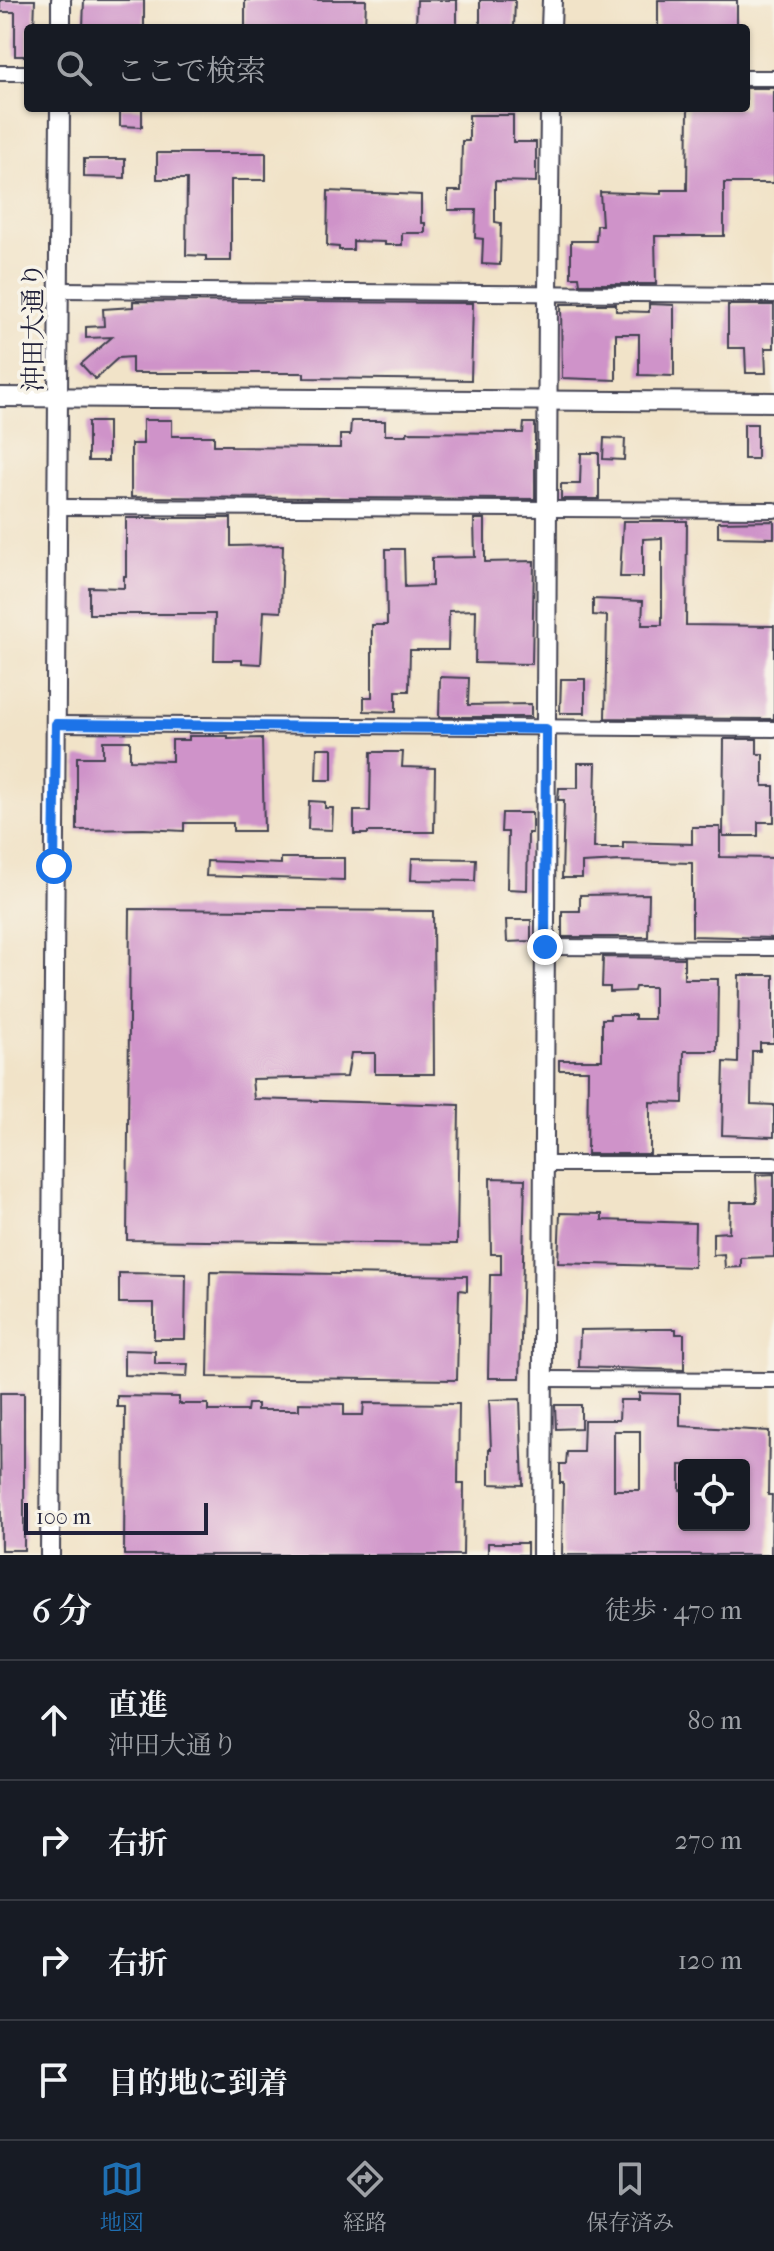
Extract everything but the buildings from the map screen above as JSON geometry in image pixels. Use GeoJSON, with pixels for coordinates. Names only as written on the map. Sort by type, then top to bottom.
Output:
{"type":"FeatureCollection","features":[{"type":"Feature","properties":{"kind":"street"},"geometry":{"type":"LineString","coordinates":[[61,0],[61,24]]}},
{"type":"Feature","properties":{"kind":"street"},"geometry":{"type":"LineString","coordinates":[[551,24],[552,0]]}},
{"type":"Feature","properties":{"kind":"street"},"geometry":{"type":"LineString","coordinates":[[0,73],[24,73]]}},
{"type":"Feature","properties":{"kind":"street"},"geometry":{"type":"LineString","coordinates":[[750,78],[774,78]]}},
{"type":"Feature","properties":{"kind":"street","name":"沖田大通り"},"geometry":{"type":"LineString","coordinates":[[50,1555],[60,112]]}},
{"type":"Feature","properties":{"kind":"street"},"geometry":{"type":"LineString","coordinates":[[542,1555],[550,112]]}},
{"type":"Feature","properties":{"kind":"street"},"geometry":{"type":"LineString","coordinates":[[59,290],[774,295]]}},
{"type":"Feature","properties":{"kind":"street"},"geometry":{"type":"LineString","coordinates":[[0,397],[774,402]]}},
{"type":"Feature","properties":{"kind":"street"},"geometry":{"type":"LineString","coordinates":[[58,507],[774,510]]}},
{"type":"Feature","properties":{"kind":"street"},"geometry":{"type":"LineString","coordinates":[[56,724],[774,729]]}},
{"type":"Feature","properties":{"kind":"street"},"geometry":{"type":"LineString","coordinates":[[545,947],[774,948]]}},
{"type":"Feature","properties":{"kind":"street"},"geometry":{"type":"LineString","coordinates":[[544,1164],[774,1164]]}},
{"type":"Feature","properties":{"kind":"street"},"geometry":{"type":"LineString","coordinates":[[544,1379],[774,1380]]}},
{"type":"Feature","properties":{"kind":"route"},"geometry":{"type":"LineString","coordinates":[[54,866],[56,724],[546,729],[545,947]]}}]}
